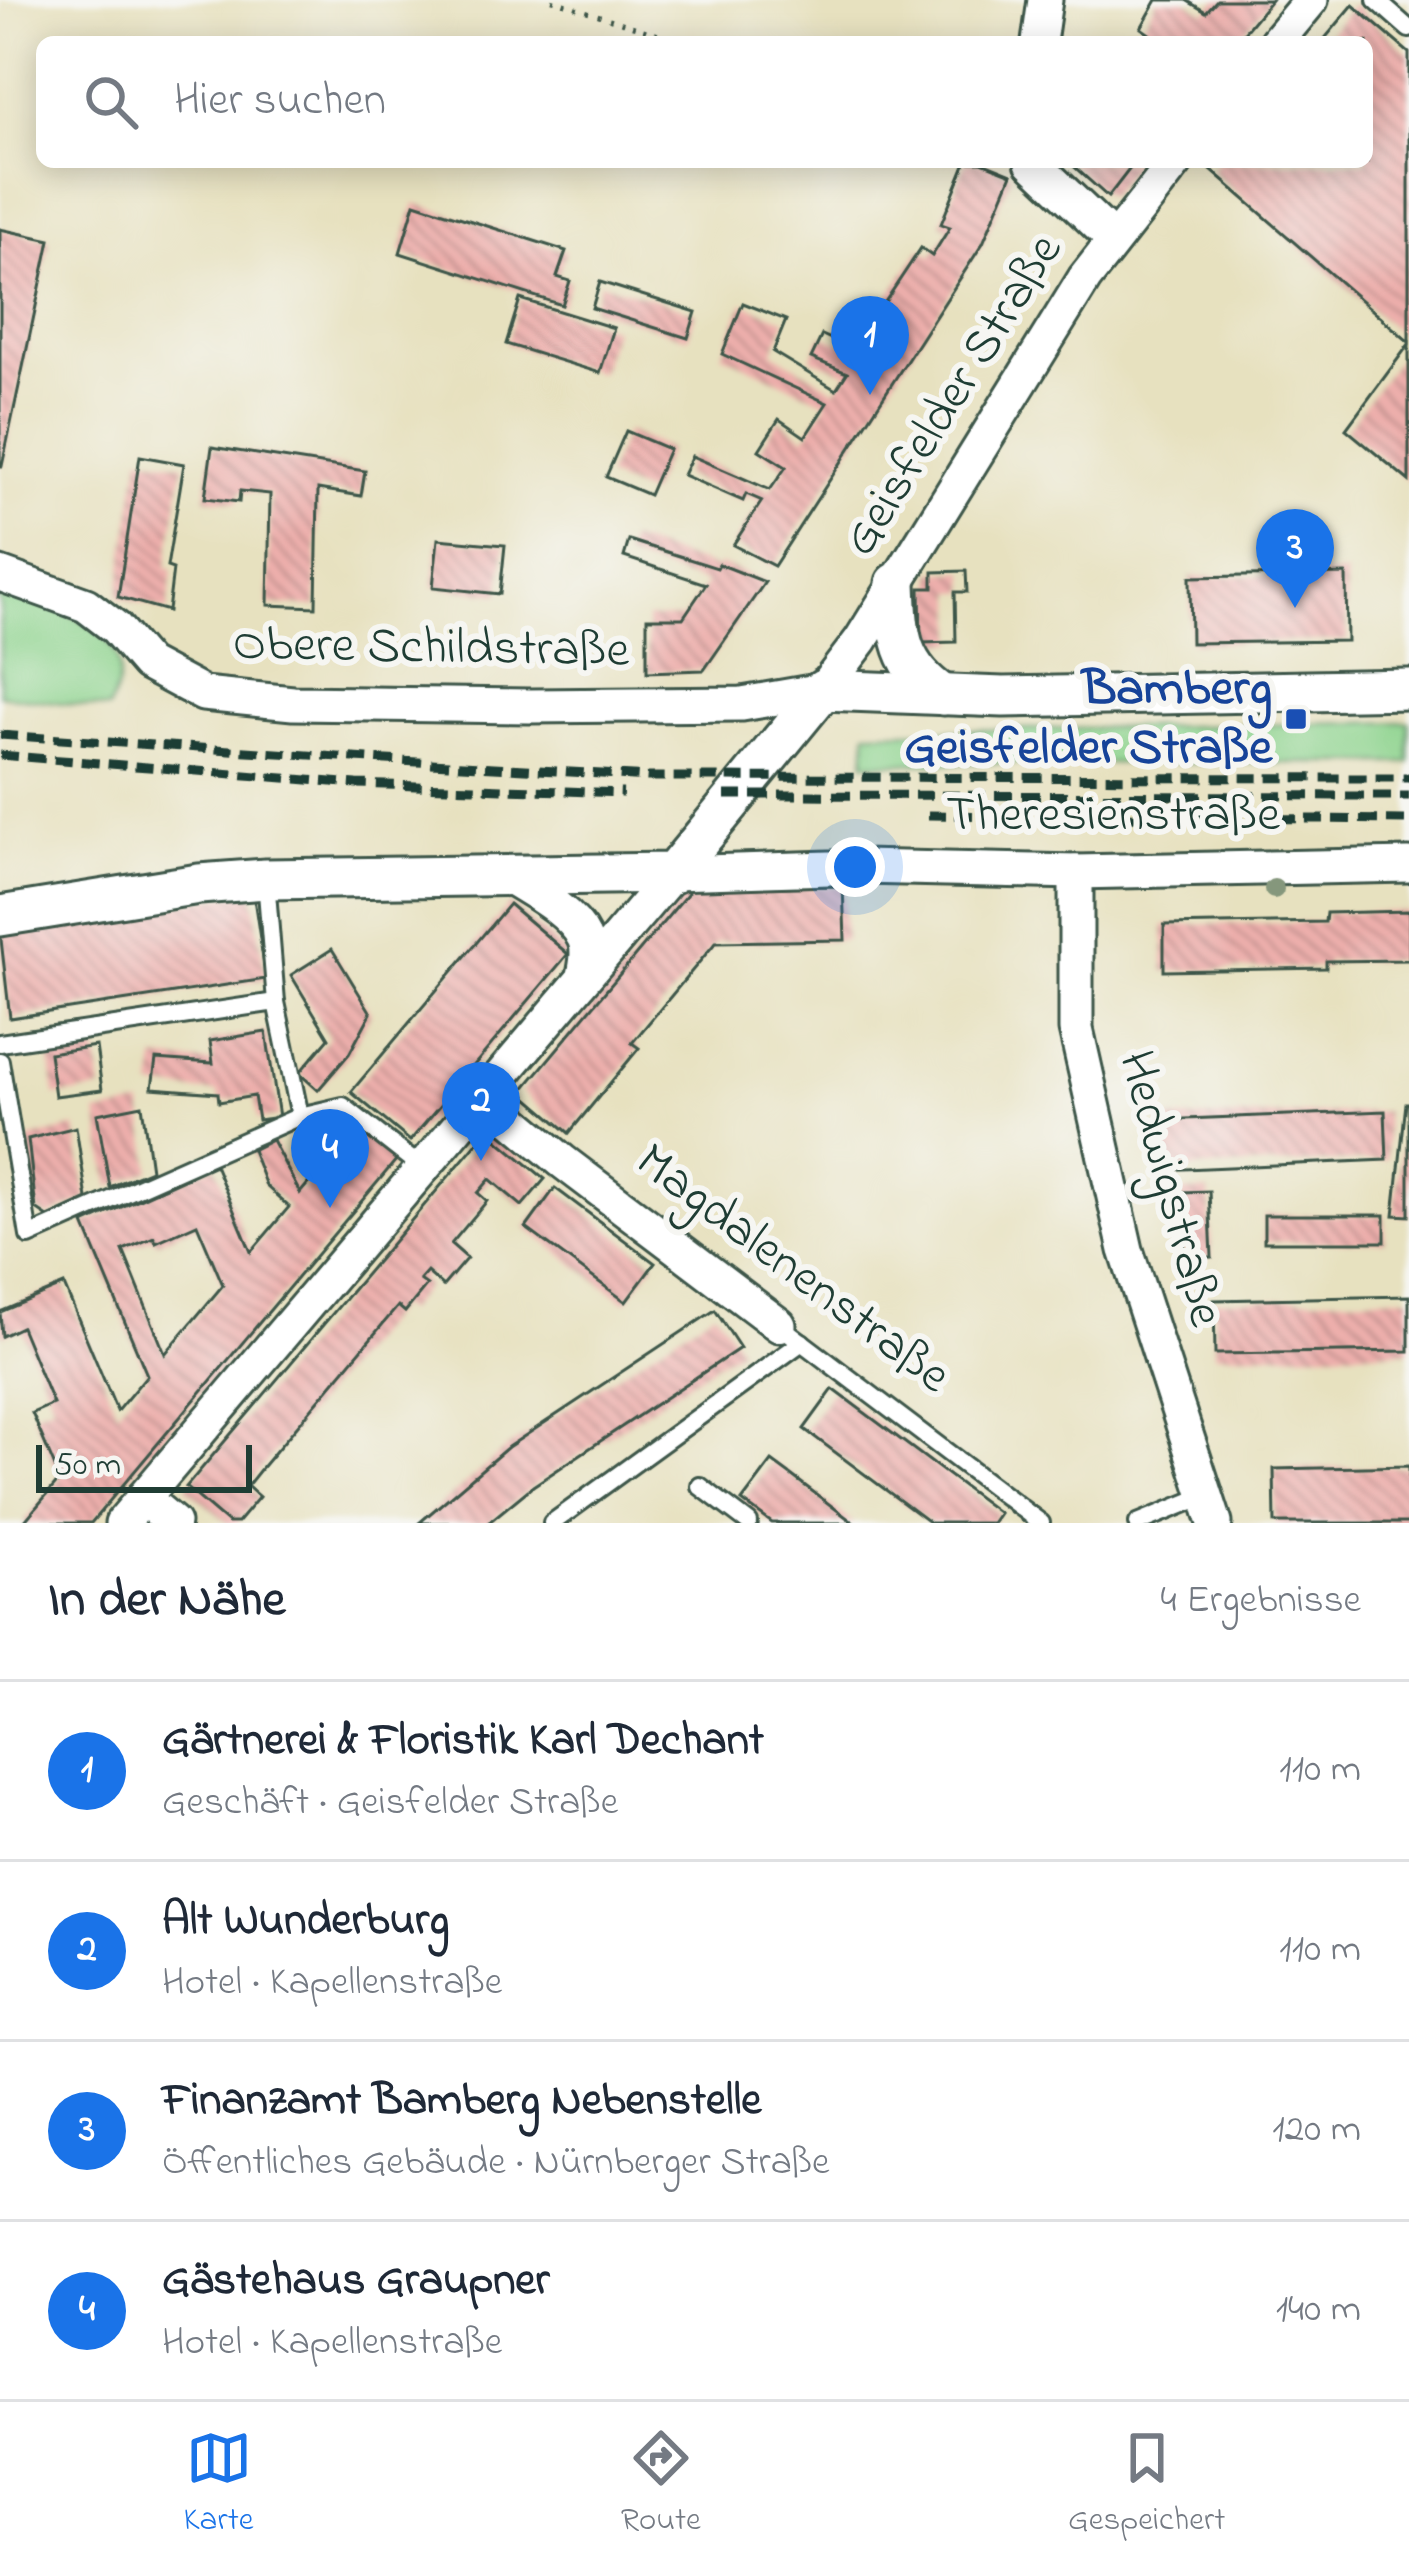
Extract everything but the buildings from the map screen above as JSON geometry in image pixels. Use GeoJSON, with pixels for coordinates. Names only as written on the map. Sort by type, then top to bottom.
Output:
{"type":"FeatureCollection","features":[{"type":"Feature","properties":{"kind":"street"},"geometry":{"type":"LineString","coordinates":[[1040,36],[1045,0]]}},
{"type":"Feature","properties":{"kind":"street"},"geometry":{"type":"LineString","coordinates":[[1281,36],[1311,0]]}},
{"type":"Feature","properties":{"kind":"street"},"geometry":{"type":"LineString","coordinates":[[1038,168],[1113,239]]}},
{"type":"Feature","properties":{"kind":"street","name":"Geisfelder Straße"},"geometry":{"type":"LineString","coordinates":[[823,690],[861,640],[1113,239],[1171,168]]}},
{"type":"Feature","properties":{"kind":"street","name":"Obere Schildstraße"},"geometry":{"type":"LineString","coordinates":[[1,574],[86,605],[116,628],[147,664],[203,694],[293,703],[530,706],[742,704],[823,690]]}},
{"type":"Feature","properties":{"kind":"street"},"geometry":{"type":"LineString","coordinates":[[896,584],[902,645],[922,680],[943,694]]}},
{"type":"Feature","properties":{"kind":"street"},"geometry":{"type":"LineString","coordinates":[[173,1523],[132,1511],[823,690],[1003,697],[1409,688]]}},
{"type":"Feature","properties":{"kind":"street","name":"Theresienstraße"},"geometry":{"type":"LineString","coordinates":[[673,873],[862,867],[1076,872],[1409,865]]}},
{"type":"Feature","properties":{"kind":"street","name":"Hedwigstraße"},"geometry":{"type":"LineString","coordinates":[[1076,872],[1076,1029],[1126,1250],[1210,1510]]}},
{"type":"Feature","properties":{"kind":"street"},"geometry":{"type":"LineString","coordinates":[[0,916],[199,884],[266,879],[673,873]]}},
{"type":"Feature","properties":{"kind":"street"},"geometry":{"type":"LineString","coordinates":[[508,876],[584,936],[588,954],[584,976]]}},
{"type":"Feature","properties":{"kind":"street","name":"Magdalenenstraße"},"geometry":{"type":"LineString","coordinates":[[484,1096],[791,1334]]}},
{"type":"Feature","properties":{"kind":"lane"},"geometry":{"type":"LineString","coordinates":[[1376,0],[1409,29]]}},
{"type":"Feature","properties":{"kind":"lane"},"geometry":{"type":"LineString","coordinates":[[266,879],[276,1002],[300,1116]]}},
{"type":"Feature","properties":{"kind":"lane"},"geometry":{"type":"LineString","coordinates":[[0,1043],[276,1002]]}},
{"type":"Feature","properties":{"kind":"lane"},"geometry":{"type":"LineString","coordinates":[[0,1063],[29,1236],[300,1116],[343,1106],[422,1168]]}},
{"type":"Feature","properties":{"kind":"lane"},"geometry":{"type":"LineString","coordinates":[[552,1523],[791,1334]]}},
{"type":"Feature","properties":{"kind":"lane","name":"Magdalenenstraße"},"geometry":{"type":"LineString","coordinates":[[791,1334],[1041,1523]]}},
{"type":"Feature","properties":{"kind":"lane"},"geometry":{"type":"LineString","coordinates":[[700,1486],[749,1523]]}},
{"type":"Feature","properties":{"kind":"lane"},"geometry":{"type":"LineString","coordinates":[[1138,1523],[1210,1510]]}},
{"type":"Feature","properties":{"kind":"path"},"geometry":{"type":"LineString","coordinates":[[552,0],[662,36]]}},
{"type":"Feature","properties":{"kind":"green space"},"geometry":{"type":"Polygon","coordinates":[[[0,587],[70,615],[108,641],[118,659],[118,682],[108,709],[0,695],[0,587]]]}},
{"type":"Feature","properties":{"kind":"green space"},"geometry":{"type":"Polygon","coordinates":[[[1409,722],[1409,763],[865,763],[867,732],[1409,722]]]}},
{"type":"Feature","properties":{"kind":"railway"},"geometry":{"type":"LineString","coordinates":[[0,735],[648,777],[1409,778]]}},
{"type":"Feature","properties":{"kind":"railway"},"geometry":{"type":"LineString","coordinates":[[0,755],[357,784],[623,793]]}},
{"type":"Feature","properties":{"kind":"railway"},"geometry":{"type":"LineString","coordinates":[[725,795],[1409,796]]}},
{"type":"Feature","properties":{"kind":"railway"},"geometry":{"type":"LineString","coordinates":[[928,815],[1409,820]]}},
{"type":"Feature","properties":{"kind":"place","name":"Gärtnerei & Floristik Karl Dechant"},"geometry":{"type":"Point","coordinates":[870,395]}},
{"type":"Feature","properties":{"kind":"place","name":"Finanzamt Bamberg Nebenstelle"},"geometry":{"type":"Point","coordinates":[1295,608]}},
{"type":"Feature","properties":{"kind":"place","name":"Bamberg Geisfelder Straße"},"geometry":{"type":"Point","coordinates":[1296,719]}},
{"type":"Feature","properties":{"kind":"place","name":"Alt Wunderburg"},"geometry":{"type":"Point","coordinates":[481,1161]}},
{"type":"Feature","properties":{"kind":"place","name":"Gästehaus Graupner"},"geometry":{"type":"Point","coordinates":[330,1208]}}]}
